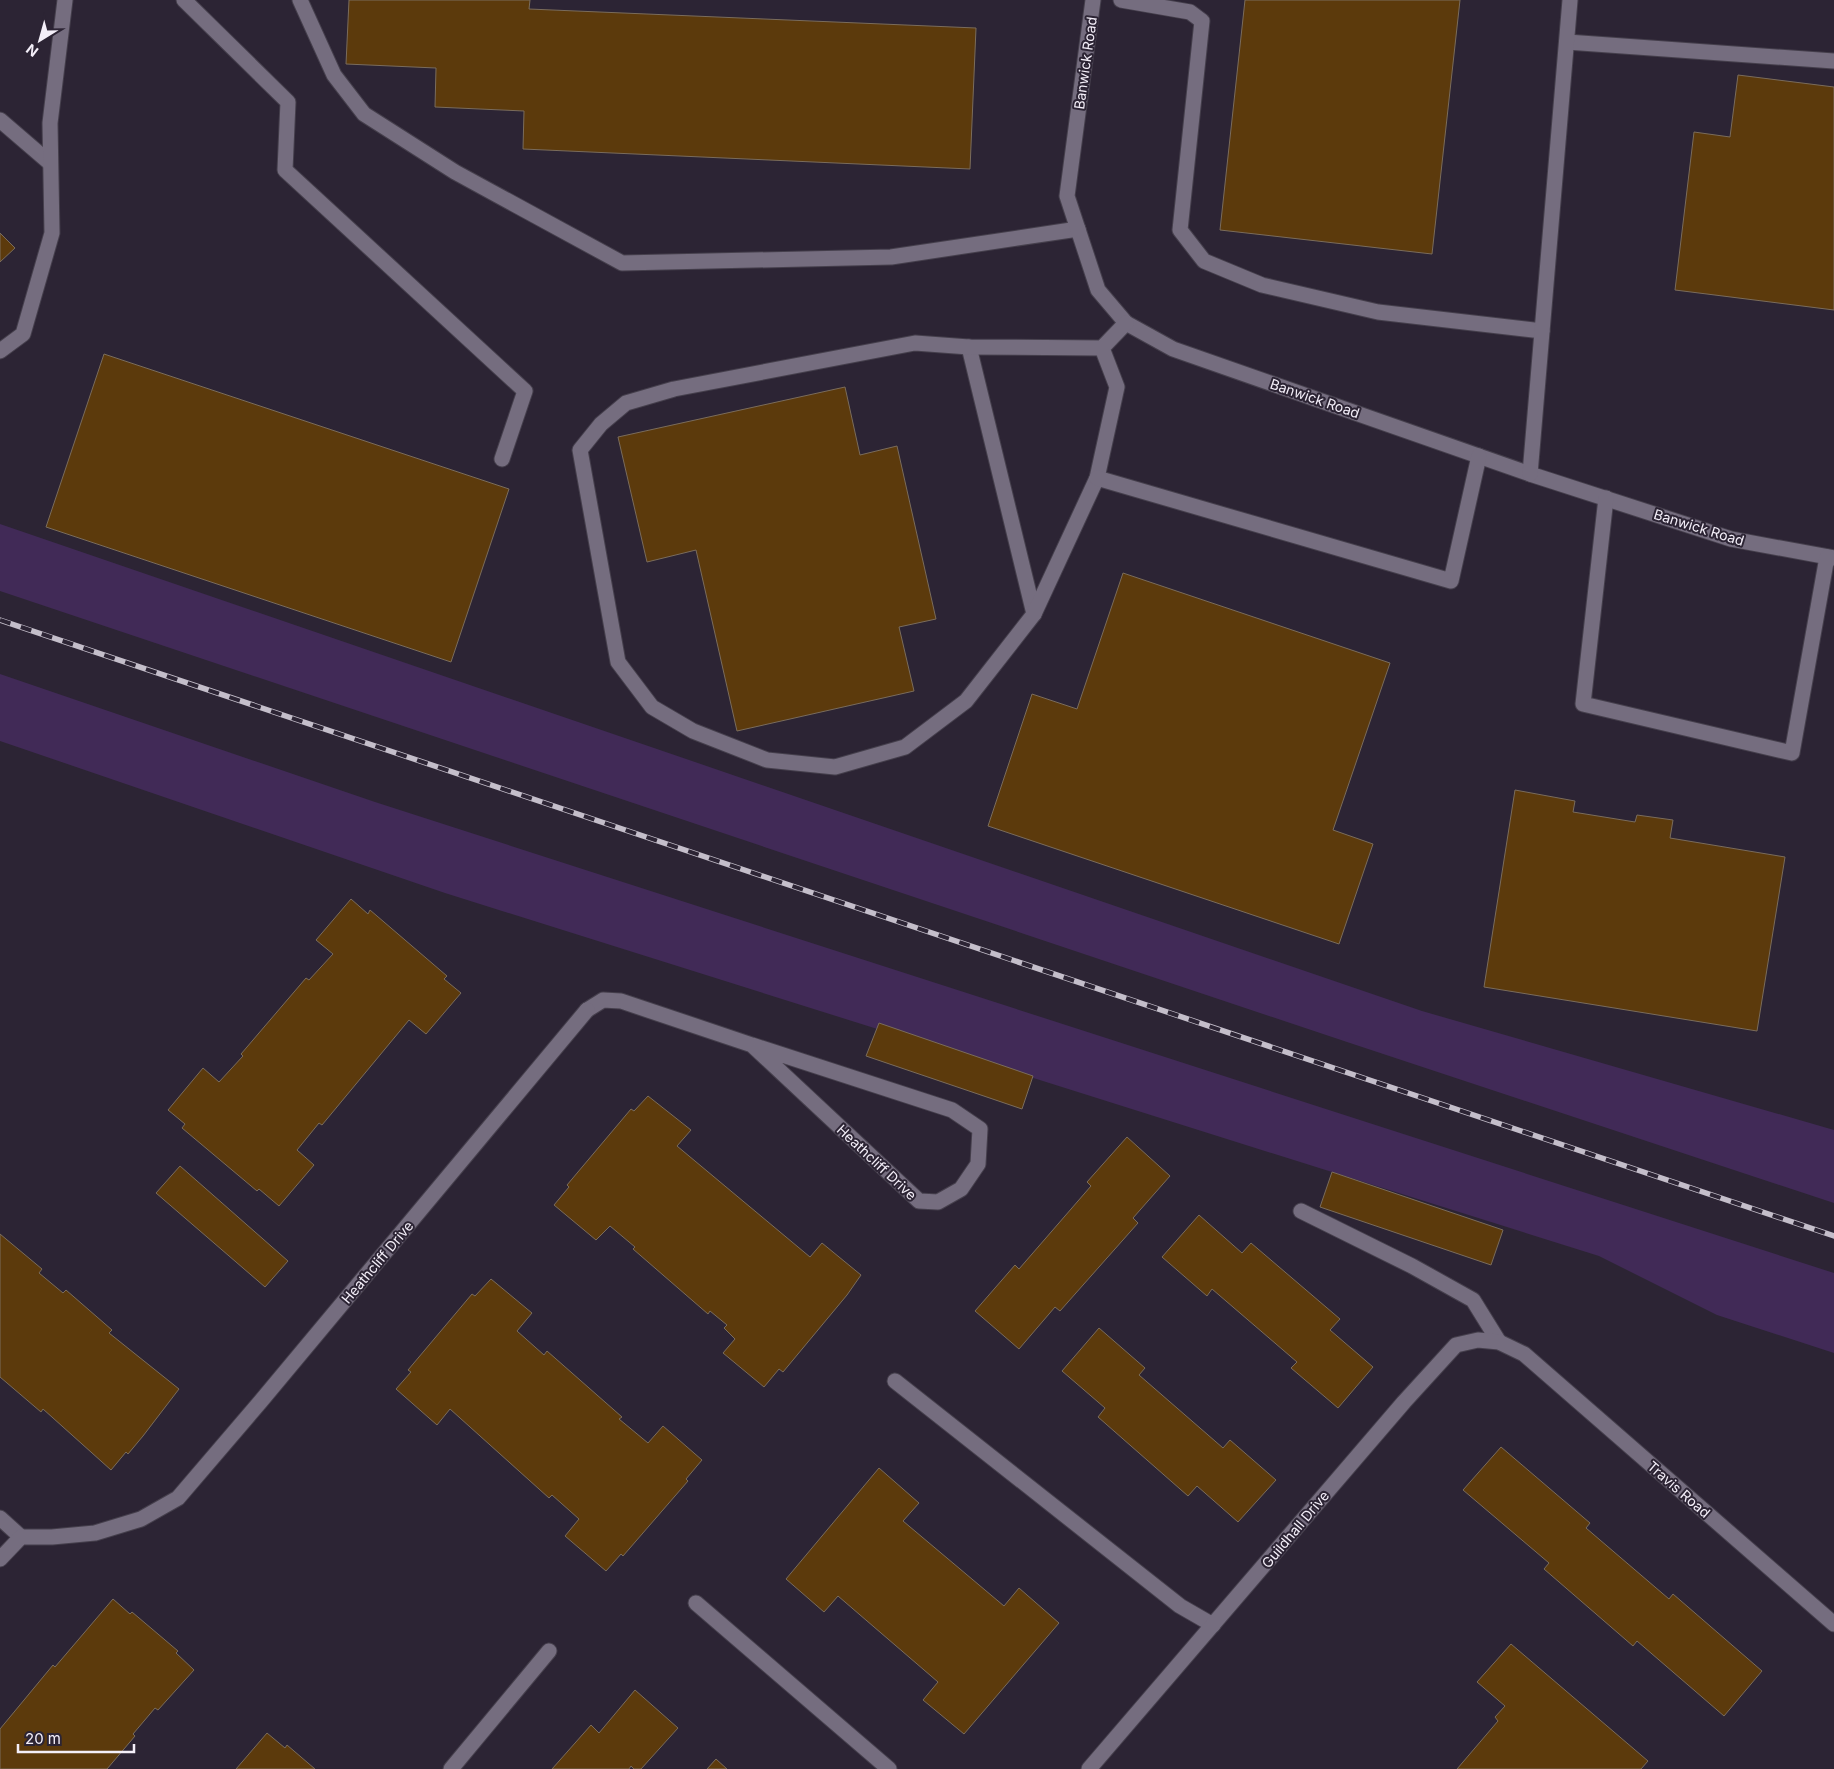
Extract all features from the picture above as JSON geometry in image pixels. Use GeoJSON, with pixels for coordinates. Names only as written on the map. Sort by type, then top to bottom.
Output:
{"type":"FeatureCollection","features":[{"type":"Feature","properties":{"kind":"street"},"geometry":{"type":"LineString","coordinates":[[0,351],[23,334],[52,233],[50,123],[65,0]]}},
{"type":"Feature","properties":{"kind":"street"},"geometry":{"type":"LineString","coordinates":[[184,0],[288,102],[285,170],[525,391],[502,459]]}},
{"type":"Feature","properties":{"kind":"street"},"geometry":{"type":"LineString","coordinates":[[300,0],[334,75],[364,114],[455,172],[622,263],[891,257],[1078,229]]}},
{"type":"Feature","properties":{"kind":"street","name":"Banwick Road"},"geometry":{"type":"LineString","coordinates":[[1093,0],[1067,196],[1098,290],[1126,323],[1173,349],[1530,474],[1731,539],[1830,557]]}},
{"type":"Feature","properties":{"kind":"street"},"geometry":{"type":"LineString","coordinates":[[1121,0],[1190,12],[1202,21],[1180,230],[1204,261],[1262,285],[1378,312],[1542,332]]}},
{"type":"Feature","properties":{"kind":"street"},"geometry":{"type":"LineString","coordinates":[[1530,474],[1570,0]]}},
{"type":"Feature","properties":{"kind":"street"},"geometry":{"type":"LineString","coordinates":[[1567,42],[1834,61]]}},
{"type":"Feature","properties":{"kind":"street"},"geometry":{"type":"LineString","coordinates":[[0,120],[50,163]]}},
{"type":"Feature","properties":{"kind":"street"},"geometry":{"type":"LineString","coordinates":[[1102,348],[1117,387],[1096,478],[1034,614],[966,701],[905,747],[835,767],[767,760],[693,731],[652,707],[618,662],[580,450],[601,424],[626,403],[674,389],[915,343],[969,347],[1102,348],[1126,323]]}},
{"type":"Feature","properties":{"kind":"street"},"geometry":{"type":"LineString","coordinates":[[969,347],[1034,614]]}},
{"type":"Feature","properties":{"kind":"street"},"geometry":{"type":"LineString","coordinates":[[1096,478],[1451,581],[1479,456]]}},
{"type":"Feature","properties":{"kind":"street"},"geometry":{"type":"LineString","coordinates":[[1606,498],[1583,704],[1792,753],[1830,557]]}},
{"type":"Feature","properties":{"kind":"street","name":"Heathcliff Drive"},"geometry":{"type":"LineString","coordinates":[[21,1537],[52,1537],[95,1533],[141,1519],[178,1498],[587,1010],[603,1000],[621,1001],[952,1110],[980,1129],[978,1164],[961,1189],[938,1202],[919,1201],[752,1045]]}},
{"type":"Feature","properties":{"kind":"street"},"geometry":{"type":"LineString","coordinates":[[1301,1211],[1412,1266],[1473,1300],[1499,1342]]}},
{"type":"Feature","properties":{"kind":"street","name":"Guildhall Drive"},"geometry":{"type":"LineString","coordinates":[[1088,1769],[1214,1626],[1398,1409],[1456,1345],[1478,1340],[1499,1342],[1524,1354]]}},
{"type":"Feature","properties":{"kind":"street","name":"Travis Road"},"geometry":{"type":"LineString","coordinates":[[1524,1354],[1834,1624]]}},
{"type":"Feature","properties":{"kind":"street"},"geometry":{"type":"LineString","coordinates":[[894,1381],[1180,1606],[1214,1626]]}},
{"type":"Feature","properties":{"kind":"street"},"geometry":{"type":"LineString","coordinates":[[0,1518],[21,1537],[0,1559]]}},
{"type":"Feature","properties":{"kind":"street"},"geometry":{"type":"LineString","coordinates":[[696,1603],[889,1769]]}},
{"type":"Feature","properties":{"kind":"street"},"geometry":{"type":"LineString","coordinates":[[451,1769],[549,1651]]}},
{"type":"Feature","properties":{"kind":"shaded area"},"geometry":{"type":"Polygon","coordinates":[[[0,524],[1422,1011],[1834,1130],[1834,1203],[0,591],[0,524]]]}},
{"type":"Feature","properties":{"kind":"shaded area"},"geometry":{"type":"Polygon","coordinates":[[[0,674],[375,802],[1834,1273],[1834,1353],[1717,1315],[1599,1256],[445,893],[0,741],[0,674]]]}},
{"type":"Feature","properties":{"kind":"building"},"geometry":{"type":"Polygon","coordinates":[[[349,0],[530,0],[529,9],[976,28],[970,169],[523,149],[524,111],[435,107],[436,68],[346,64],[349,0]]]}},
{"type":"Feature","properties":{"kind":"building"},"geometry":{"type":"Polygon","coordinates":[[[1245,0],[1460,0],[1432,254],[1220,230],[1245,0]]]}},
{"type":"Feature","properties":{"kind":"building"},"geometry":{"type":"Polygon","coordinates":[[[1738,75],[1834,87],[1834,310],[1675,290],[1694,132],[1730,137],[1738,75]]]}},
{"type":"Feature","properties":{"kind":"building"},"geometry":{"type":"Polygon","coordinates":[[[0,233],[15,248],[0,262],[0,233]]]}},
{"type":"Feature","properties":{"kind":"building"},"geometry":{"type":"Polygon","coordinates":[[[104,354],[509,489],[451,662],[46,527],[104,354]]]}},
{"type":"Feature","properties":{"kind":"building"},"geometry":{"type":"Polygon","coordinates":[[[845,387],[860,455],[897,446],[936,619],[899,627],[914,691],[737,731],[696,550],[647,562],[618,437],[845,387]]]}},
{"type":"Feature","properties":{"kind":"building"},"geometry":{"type":"Polygon","coordinates":[[[1123,573],[1390,663],[1333,830],[1373,844],[1339,944],[988,826],[1032,694],[1077,709],[1123,573]]]}},
{"type":"Feature","properties":{"kind":"building"},"geometry":{"type":"Polygon","coordinates":[[[1515,790],[1575,801],[1573,812],[1635,822],[1637,815],[1673,820],[1670,838],[1785,857],[1757,1031],[1484,987],[1515,790]]]}},
{"type":"Feature","properties":{"kind":"building"},"geometry":{"type":"Polygon","coordinates":[[[351,899],[368,914],[370,910],[447,976],[444,979],[461,993],[426,1034],[409,1020],[322,1125],[319,1123],[297,1150],[314,1165],[279,1206],[259,1189],[257,1191],[182,1128],[185,1124],[168,1110],[203,1068],[219,1082],[243,1056],[241,1054],[306,978],[309,980],[333,954],[316,940],[351,899]]]}},
{"type":"Feature","properties":{"kind":"building"},"geometry":{"type":"Polygon","coordinates":[[[879,1023],[1033,1076],[1022,1109],[866,1056],[879,1023]]]}},
{"type":"Feature","properties":{"kind":"building"},"geometry":{"type":"Polygon","coordinates":[[[648,1096],[691,1130],[677,1146],[810,1257],[822,1243],[861,1275],[847,1295],[783,1372],[779,1369],[764,1387],[723,1353],[735,1339],[724,1328],[727,1325],[710,1311],[708,1314],[633,1249],[635,1247],[610,1226],[596,1240],[554,1205],[569,1187],[567,1185],[631,1109],[634,1111],[648,1096]]]}},
{"type":"Feature","properties":{"kind":"building"},"geometry":{"type":"Polygon","coordinates":[[[1127,1137],[1170,1176],[1133,1218],[1138,1223],[1060,1311],[1055,1307],[1019,1349],[975,1311],[1015,1265],[1019,1269],[1091,1186],[1087,1182],[1127,1137]]]}},
{"type":"Feature","properties":{"kind":"building"},"geometry":{"type":"Polygon","coordinates":[[[180,1166],[288,1261],[265,1287],[156,1193],[180,1166]]]}},
{"type":"Feature","properties":{"kind":"building"},"geometry":{"type":"Polygon","coordinates":[[[1332,1172],[1503,1230],[1491,1265],[1320,1207],[1332,1172]]]}},
{"type":"Feature","properties":{"kind":"building"},"geometry":{"type":"Polygon","coordinates":[[[1199,1215],[1242,1253],[1251,1243],[1340,1319],[1330,1330],[1373,1367],[1338,1408],[1291,1368],[1297,1362],[1212,1289],[1207,1296],[1162,1257],[1199,1215]]]}},
{"type":"Feature","properties":{"kind":"building"},"geometry":{"type":"Polygon","coordinates":[[[0,1234],[42,1269],[39,1273],[63,1293],[66,1290],[112,1330],[109,1333],[179,1389],[128,1454],[126,1452],[111,1470],[43,1409],[41,1412],[0,1377],[0,1234]]]}},
{"type":"Feature","properties":{"kind":"building"},"geometry":{"type":"Polygon","coordinates":[[[491,1279],[532,1313],[517,1331],[544,1355],[547,1351],[622,1417],[619,1419],[648,1443],[663,1426],[702,1460],[686,1479],[688,1481],[623,1556],[621,1554],[606,1571],[565,1536],[579,1519],[552,1495],[549,1498],[450,1409],[437,1425],[396,1389],[411,1372],[408,1370],[472,1294],[475,1296],[491,1279]]]}},
{"type":"Feature","properties":{"kind":"building"},"geometry":{"type":"Polygon","coordinates":[[[1099,1328],[1145,1368],[1139,1375],[1223,1448],[1230,1440],[1276,1480],[1238,1522],[1197,1486],[1188,1496],[1098,1417],[1105,1408],[1062,1371],[1099,1328]]]}},
{"type":"Feature","properties":{"kind":"building"},"geometry":{"type":"Polygon","coordinates":[[[1501,1447],[1590,1523],[1586,1528],[1669,1599],[1673,1594],[1762,1671],[1724,1716],[1637,1641],[1633,1646],[1544,1569],[1549,1563],[1463,1490],[1501,1447]]]}},
{"type":"Feature","properties":{"kind":"building"},"geometry":{"type":"Polygon","coordinates":[[[879,1468],[919,1503],[903,1521],[1004,1606],[1019,1588],[1059,1623],[964,1734],[923,1700],[938,1682],[838,1596],[824,1612],[786,1579],[879,1468]]]}},
{"type":"Feature","properties":{"kind":"building"},"geometry":{"type":"Polygon","coordinates":[[[113,1599],[130,1614],[132,1612],[178,1651],[176,1653],[194,1670],[158,1710],[155,1708],[133,1734],[135,1736],[107,1769],[0,1769],[0,1729],[53,1665],[55,1667],[113,1599]]]}},
{"type":"Feature","properties":{"kind":"building"},"geometry":{"type":"Polygon","coordinates":[[[1511,1644],[1648,1761],[1641,1769],[1457,1769],[1498,1721],[1495,1717],[1505,1706],[1477,1682],[1511,1644]]]}},
{"type":"Feature","properties":{"kind":"building"},"geometry":{"type":"Polygon","coordinates":[[[635,1690],[678,1728],[641,1769],[634,1769],[631,1766],[629,1769],[552,1769],[591,1725],[599,1733],[635,1690]]]}},
{"type":"Feature","properties":{"kind":"building"},"geometry":{"type":"Polygon","coordinates":[[[267,1733],[285,1748],[287,1745],[315,1769],[236,1769],[267,1733]]]}},
{"type":"Feature","properties":{"kind":"building"},"geometry":{"type":"Polygon","coordinates":[[[716,1759],[727,1769],[707,1769],[716,1759]]]}},
{"type":"Feature","properties":{"kind":"railway"},"geometry":{"type":"LineString","coordinates":[[0,620],[1834,1236]]}}]}
